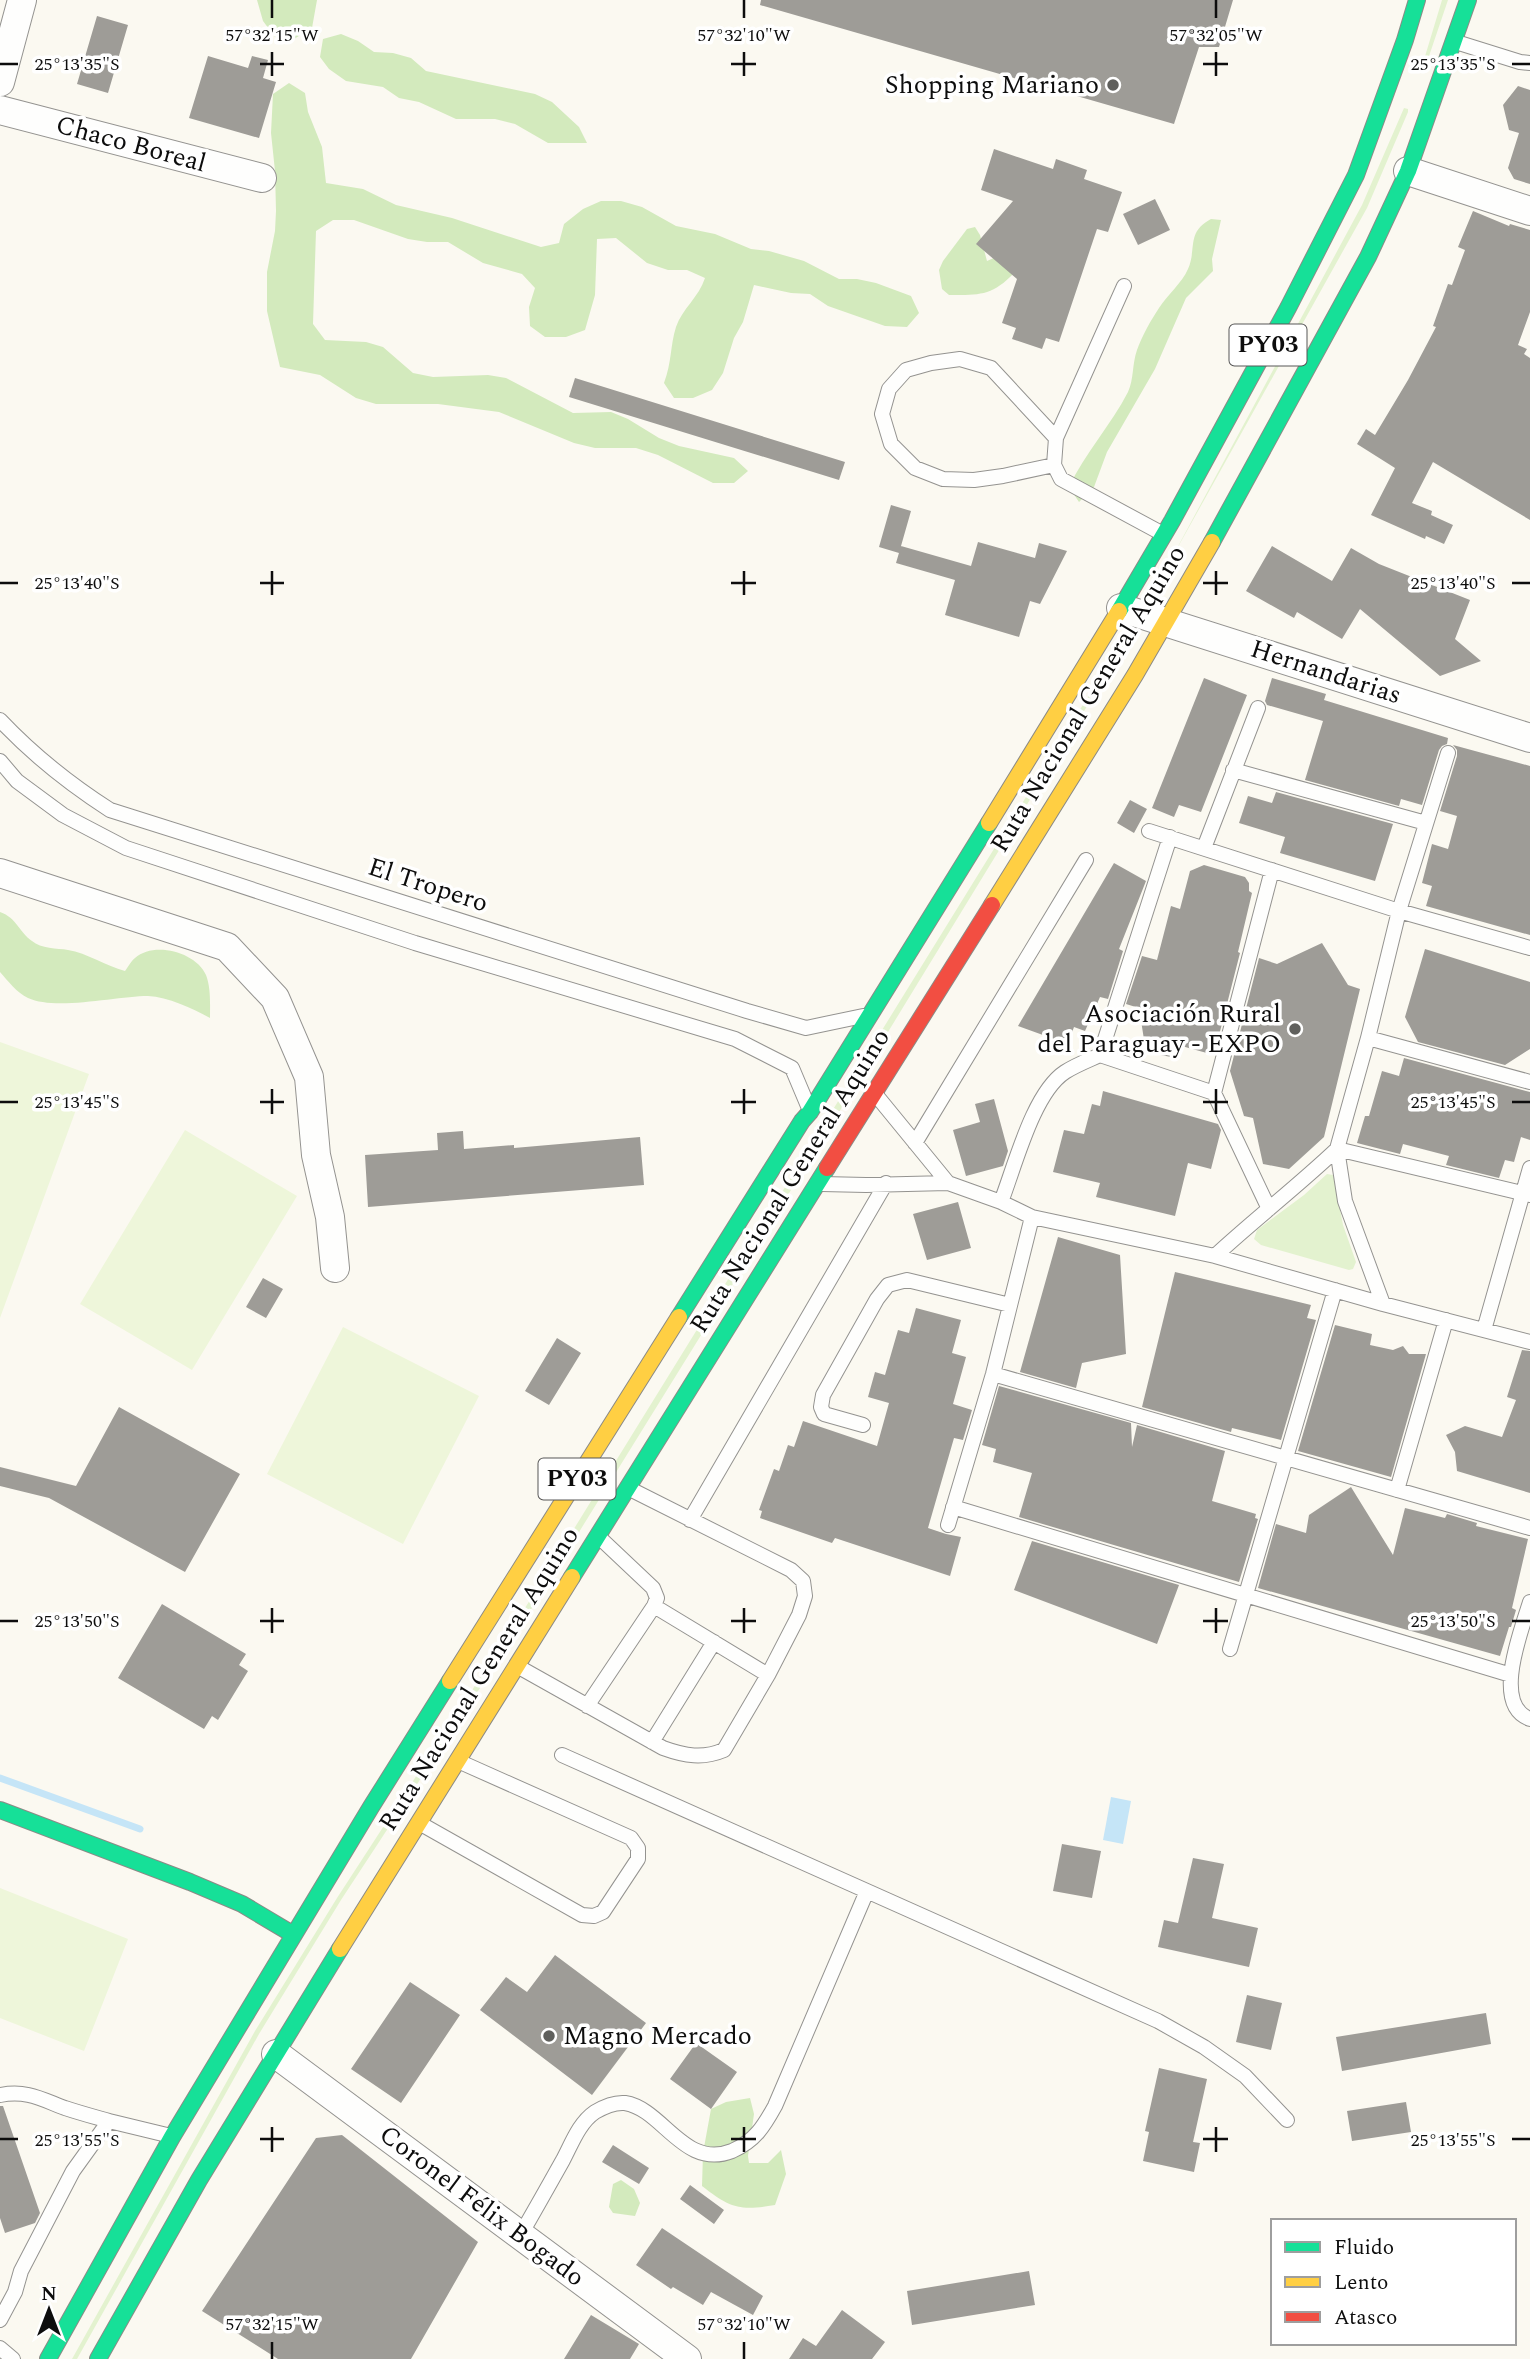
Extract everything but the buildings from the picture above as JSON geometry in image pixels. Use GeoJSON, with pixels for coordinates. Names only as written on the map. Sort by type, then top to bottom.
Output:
{"type":"FeatureCollection","features":[{"type":"Feature","properties":{"kind":"main road","name":"Ruta Nacional General Aquino"},"geometry":{"type":"LineString","coordinates":[[48,2359],[172,2137],[379,1796],[810,1112],[1164,535],[1356,175],[1399,73],[1417,0]]}},
{"type":"Feature","properties":{"kind":"main road","name":"Ruta Nacional General Aquino"},"geometry":{"type":"LineString","coordinates":[[98,2359],[199,2180],[418,1822],[1135,675],[1368,257],[1408,171],[1434,86],[1455,42],[1468,0]]}},
{"type":"Feature","properties":{"kind":"main road"},"geometry":{"type":"LineString","coordinates":[[0,1810],[242,1904],[294,1935]]}},
{"type":"Feature","properties":{"kind":"street"},"geometry":{"type":"LineString","coordinates":[[0,82],[22,0]]}},
{"type":"Feature","properties":{"kind":"street","name":"Chaco Boreal"},"geometry":{"type":"LineString","coordinates":[[0,110],[262,178]]}},
{"type":"Feature","properties":{"kind":"street"},"geometry":{"type":"LineString","coordinates":[[1408,171],[1530,211]]}},
{"type":"Feature","properties":{"kind":"street","name":"Hernandarias"},"geometry":{"type":"LineString","coordinates":[[1121,608],[1530,738]]}},
{"type":"Feature","properties":{"kind":"street"},"geometry":{"type":"LineString","coordinates":[[0,873],[227,947],[275,998],[309,1077],[316,1154],[330,1217],[335,1268]]}},
{"type":"Feature","properties":{"kind":"street","name":"Coronel Félix Bogado"},"geometry":{"type":"LineString","coordinates":[[276,2054],[687,2359]]}},
{"type":"Feature","properties":{"kind":"lane"},"geometry":{"type":"LineString","coordinates":[[1455,42],[1530,63]]}},
{"type":"Feature","properties":{"kind":"lane"},"geometry":{"type":"LineString","coordinates":[[1124,286],[1056,438],[1054,465],[1062,479],[1164,535]]}},
{"type":"Feature","properties":{"kind":"lane"},"geometry":{"type":"LineString","coordinates":[[1054,465],[974,480],[943,479],[915,468],[891,444],[882,414],[888,389],[905,370],[960,359],[991,368],[1056,438]]}},
{"type":"Feature","properties":{"kind":"lane"},"geometry":{"type":"LineString","coordinates":[[1204,848],[1258,708]]}},
{"type":"Feature","properties":{"kind":"lane","name":"El Tropero"},"geometry":{"type":"LineString","coordinates":[[0,720],[25,747],[67,782],[110,810],[747,1012],[806,1028],[871,1014]]}},
{"type":"Feature","properties":{"kind":"lane"},"geometry":{"type":"LineString","coordinates":[[1382,1304],[1345,1201],[1337,1149],[1399,911],[1448,753]]}},
{"type":"Feature","properties":{"kind":"lane"},"geometry":{"type":"LineString","coordinates":[[0,761],[17,781],[63,815],[126,848],[415,943],[735,1040],[792,1068],[810,1112]]}},
{"type":"Feature","properties":{"kind":"lane"},"geometry":{"type":"LineString","coordinates":[[1233,770],[1426,823]]}},
{"type":"Feature","properties":{"kind":"lane"},"geometry":{"type":"LineString","coordinates":[[1149,831],[1399,911],[1530,948]]}},
{"type":"Feature","properties":{"kind":"lane"},"geometry":{"type":"LineString","coordinates":[[1100,1055],[1170,837]]}},
{"type":"Feature","properties":{"kind":"lane"},"geometry":{"type":"LineString","coordinates":[[915,1143],[1086,860]]}},
{"type":"Feature","properties":{"kind":"lane"},"geometry":{"type":"LineString","coordinates":[[1269,1209],[1214,1093],[1272,870]]}},
{"type":"Feature","properties":{"kind":"lane"},"geometry":{"type":"LineString","coordinates":[[1368,1038],[1530,1082]]}},
{"type":"Feature","properties":{"kind":"lane"},"geometry":{"type":"LineString","coordinates":[[1001,1202],[1036,1109],[1045,1091],[1065,1072],[1100,1055],[1214,1093]]}},
{"type":"Feature","properties":{"kind":"lane"},"geometry":{"type":"LineString","coordinates":[[874,1093],[948,1183]]}},
{"type":"Feature","properties":{"kind":"lane"},"geometry":{"type":"LineString","coordinates":[[1337,1149],[1526,1194]]}},
{"type":"Feature","properties":{"kind":"lane"},"geometry":{"type":"LineString","coordinates":[[1215,1256],[1294,1190],[1337,1149]]}},
{"type":"Feature","properties":{"kind":"lane"},"geometry":{"type":"LineString","coordinates":[[1484,1330],[1526,1194],[1530,1168]]}},
{"type":"Feature","properties":{"kind":"lane"},"geometry":{"type":"LineString","coordinates":[[690,1520],[886,1183]]}},
{"type":"Feature","properties":{"kind":"lane"},"geometry":{"type":"LineString","coordinates":[[818,1184],[948,1183],[1001,1202],[1032,1217],[1215,1256],[1382,1304],[1530,1342]]}},
{"type":"Feature","properties":{"kind":"lane"},"geometry":{"type":"LineString","coordinates":[[948,1525],[993,1374],[1032,1217]]}},
{"type":"Feature","properties":{"kind":"lane"},"geometry":{"type":"LineString","coordinates":[[863,1425],[824,1414],[821,1407],[823,1395],[877,1299],[888,1285],[907,1280],[1010,1306]]}},
{"type":"Feature","properties":{"kind":"lane"},"geometry":{"type":"LineString","coordinates":[[1230,1649],[1335,1290]]}},
{"type":"Feature","properties":{"kind":"lane"},"geometry":{"type":"LineString","coordinates":[[1397,1490],[1446,1320]]}},
{"type":"Feature","properties":{"kind":"lane"},"geometry":{"type":"LineString","coordinates":[[993,1374],[1530,1528]]}},
{"type":"Feature","properties":{"kind":"lane"},"geometry":{"type":"LineString","coordinates":[[516,1665],[652,1742],[680,1754],[703,1757],[724,1750],[799,1615],[805,1596],[803,1581],[791,1570],[627,1488]]}},
{"type":"Feature","properties":{"kind":"lane"},"geometry":{"type":"LineString","coordinates":[[953,1507],[1511,1675]]}},
{"type":"Feature","properties":{"kind":"lane"},"geometry":{"type":"LineString","coordinates":[[587,1706],[657,1598],[653,1588],[597,1535]]}},
{"type":"Feature","properties":{"kind":"lane"},"geometry":{"type":"LineString","coordinates":[[1530,1602],[1510,1682],[1514,1703],[1524,1717],[1530,1719]]}},
{"type":"Feature","properties":{"kind":"lane"},"geometry":{"type":"LineString","coordinates":[[654,1606],[768,1675]]}},
{"type":"Feature","properties":{"kind":"lane"},"geometry":{"type":"LineString","coordinates":[[652,1742],[714,1642]]}},
{"type":"Feature","properties":{"kind":"lane"},"geometry":{"type":"LineString","coordinates":[[562,1755],[1158,2021],[1204,2047],[1245,2076],[1287,2120]]}},
{"type":"Feature","properties":{"kind":"lane"},"geometry":{"type":"LineString","coordinates":[[418,1822],[582,1915],[594,1916],[603,1912],[638,1859],[638,1848],[631,1838],[456,1761]]}},
{"type":"Feature","properties":{"kind":"lane"},"geometry":{"type":"LineString","coordinates":[[521,2234],[585,2120],[611,2103],[625,2103],[637,2107],[693,2150],[712,2155],[744,2146],[761,2131],[775,2106],[867,1891]]}},
{"type":"Feature","properties":{"kind":"lane"},"geometry":{"type":"LineString","coordinates":[[0,2095],[13,2092],[39,2096],[64,2108],[172,2137]]}},
{"type":"Feature","properties":{"kind":"lane"},"geometry":{"type":"LineString","coordinates":[[0,2320],[15,2292],[21,2271],[73,2171],[109,2121]]}},
{"type":"Feature","properties":{"kind":"lane"},"geometry":{"type":"LineString","coordinates":[[0,2348],[13,2359]]}},
{"type":"Feature","properties":{"kind":"green space"},"geometry":{"type":"Polygon","coordinates":[[[257,0],[317,0],[312,28],[294,39],[275,37],[263,21],[257,0]]]}},
{"type":"Feature","properties":{"kind":"green space"},"geometry":{"type":"Polygon","coordinates":[[[1442,0],[1448,0],[1427,62],[1423,63],[1442,0]]]}},
{"type":"Feature","properties":{"kind":"green space"},"geometry":{"type":"Polygon","coordinates":[[[341,34],[374,52],[411,58],[426,71],[535,94],[552,102],[579,127],[587,143],[548,143],[515,124],[495,119],[456,119],[419,102],[399,98],[383,87],[346,81],[329,69],[320,57],[323,39],[341,34]]]}},
{"type":"Feature","properties":{"kind":"green space"},"geometry":{"type":"Polygon","coordinates":[[[289,83],[305,93],[308,112],[322,147],[326,183],[363,189],[396,205],[452,218],[541,247],[559,243],[564,224],[583,209],[601,201],[621,201],[642,207],[676,226],[715,234],[751,249],[804,261],[839,279],[876,283],[911,296],[919,313],[907,327],[885,326],[828,306],[810,294],[754,285],[723,373],[712,390],[693,398],[674,398],[664,383],[674,334],[682,314],[705,278],[687,270],[668,270],[647,263],[616,238],[597,239],[595,295],[585,330],[566,337],[545,337],[530,326],[529,307],[535,288],[522,274],[483,263],[448,242],[408,239],[354,220],[333,220],[316,231],[313,324],[325,340],[366,342],[383,347],[413,373],[433,377],[488,375],[506,378],[573,413],[611,412],[679,446],[734,458],[748,471],[734,483],[713,483],[658,455],[636,448],[595,448],[574,443],[499,412],[438,404],[376,404],[356,398],[320,375],[280,367],[267,311],[267,272],[276,211],[271,133],[273,94],[289,83]]]}},
{"type":"Feature","properties":{"kind":"green space"},"geometry":{"type":"Polygon","coordinates":[[[1404,108],[1408,109],[1408,112],[1367,208],[1169,563],[1362,205],[1404,108]]]}},
{"type":"Feature","properties":{"kind":"green space"},"geometry":{"type":"Polygon","coordinates":[[[1211,219],[1221,220],[1212,259],[1213,271],[1186,298],[1155,369],[1107,452],[1094,487],[1079,502],[1069,487],[1128,392],[1135,355],[1144,334],[1162,303],[1185,274],[1191,262],[1198,229],[1211,219]]]}},
{"type":"Feature","properties":{"kind":"green space"},"geometry":{"type":"Polygon","coordinates":[[[975,227],[987,261],[996,257],[1014,273],[999,286],[985,293],[949,295],[942,289],[939,270],[967,229],[975,227]]]}},
{"type":"Feature","properties":{"kind":"green space"},"geometry":{"type":"Polygon","coordinates":[[[1123,640],[1125,644],[822,1140],[522,1624],[341,1900],[259,2034],[77,2359],[72,2359],[255,2031],[337,1898],[517,1621],[1123,640]]]}},
{"type":"Feature","properties":{"kind":"green space"},"geometry":{"type":"Polygon","coordinates":[[[0,912],[10,918],[36,944],[75,952],[125,971],[135,958],[153,950],[174,951],[184,955],[201,967],[206,975],[210,1018],[164,998],[148,996],[70,1003],[40,1002],[28,998],[16,990],[0,972],[0,912]]]}},
{"type":"Feature","properties":{"kind":"green space"},"geometry":{"type":"Polygon","coordinates":[[[0,1042],[89,1074],[0,1318],[0,1042]]]}},
{"type":"Feature","properties":{"kind":"green space"},"geometry":{"type":"Polygon","coordinates":[[[185,1130],[297,1196],[192,1370],[80,1304],[185,1130]]]}},
{"type":"Feature","properties":{"kind":"green space"},"geometry":{"type":"Polygon","coordinates":[[[1327,1174],[1333,1175],[1334,1178],[1343,1225],[1356,1262],[1353,1269],[1261,1245],[1254,1239],[1257,1230],[1327,1174]]]}},
{"type":"Feature","properties":{"kind":"green space"},"geometry":{"type":"Polygon","coordinates":[[[343,1327],[479,1396],[403,1544],[267,1474],[343,1327]]]}},
{"type":"Feature","properties":{"kind":"green space"},"geometry":{"type":"Polygon","coordinates":[[[0,1888],[128,1939],[84,2051],[0,2018],[0,1888]]]}},
{"type":"Feature","properties":{"kind":"green space"},"geometry":{"type":"Polygon","coordinates":[[[750,2098],[754,2114],[749,2163],[768,2163],[781,2150],[786,2174],[775,2205],[752,2208],[728,2203],[702,2186],[703,2153],[711,2109],[726,2102],[750,2098]]]}},
{"type":"Feature","properties":{"kind":"green space"},"geometry":{"type":"Polygon","coordinates":[[[621,2180],[634,2189],[640,2203],[635,2216],[613,2213],[609,2207],[613,2184],[621,2180]]]}},
{"type":"Feature","properties":{"kind":"water"},"geometry":{"type":"Polygon","coordinates":[[[1111,1797],[1131,1801],[1123,1844],[1103,1840],[1111,1797]]]}},
{"type":"Feature","properties":{"kind":"waterway"},"geometry":{"type":"LineString","coordinates":[[0,1778],[140,1829]]}},
{"type":"Feature","properties":{"kind":"traffic: fast"},"geometry":{"type":"LineString","coordinates":[[1119,611],[1172,521],[1288,308],[1356,175],[1417,0]]}},
{"type":"Feature","properties":{"kind":"traffic: fast"},"geometry":{"type":"LineString","coordinates":[[1212,542],[1368,257],[1408,171],[1468,0]]}},
{"type":"Feature","properties":{"kind":"traffic: fast"},"geometry":{"type":"LineString","coordinates":[[679,1317],[989,823]]}},
{"type":"Feature","properties":{"kind":"traffic: fast"},"geometry":{"type":"LineString","coordinates":[[572,1577],[827,1168]]}},
{"type":"Feature","properties":{"kind":"traffic: fast"},"geometry":{"type":"LineString","coordinates":[[48,2359],[172,2137],[450,1681]]}},
{"type":"Feature","properties":{"kind":"traffic: fast"},"geometry":{"type":"LineString","coordinates":[[0,1810],[242,1904],[294,1935]]}},
{"type":"Feature","properties":{"kind":"traffic: fast"},"geometry":{"type":"LineString","coordinates":[[98,2359],[199,2180],[340,1949]]}},
{"type":"Feature","properties":{"kind":"traffic: slow"},"geometry":{"type":"LineString","coordinates":[[992,905],[1135,675],[1212,542]]}},
{"type":"Feature","properties":{"kind":"traffic: slow"},"geometry":{"type":"LineString","coordinates":[[989,823],[1119,611]]}},
{"type":"Feature","properties":{"kind":"traffic: slow"},"geometry":{"type":"LineString","coordinates":[[450,1681],[679,1317]]}},
{"type":"Feature","properties":{"kind":"traffic: slow"},"geometry":{"type":"LineString","coordinates":[[340,1949],[572,1577]]}},
{"type":"Feature","properties":{"kind":"traffic: jam"},"geometry":{"type":"LineString","coordinates":[[827,1168],[992,905]]}},
{"type":"Feature","properties":{"kind":"place","name":"Shopping Mariano"},"geometry":{"type":"Point","coordinates":[1113,85]}},
{"type":"Feature","properties":{"kind":"place","name":"Asociación Rural del Paraguay - EXPO"},"geometry":{"type":"Point","coordinates":[1295,1029]}},
{"type":"Feature","properties":{"kind":"place","name":"Magno Mercado"},"geometry":{"type":"Point","coordinates":[549,2036]}}]}
